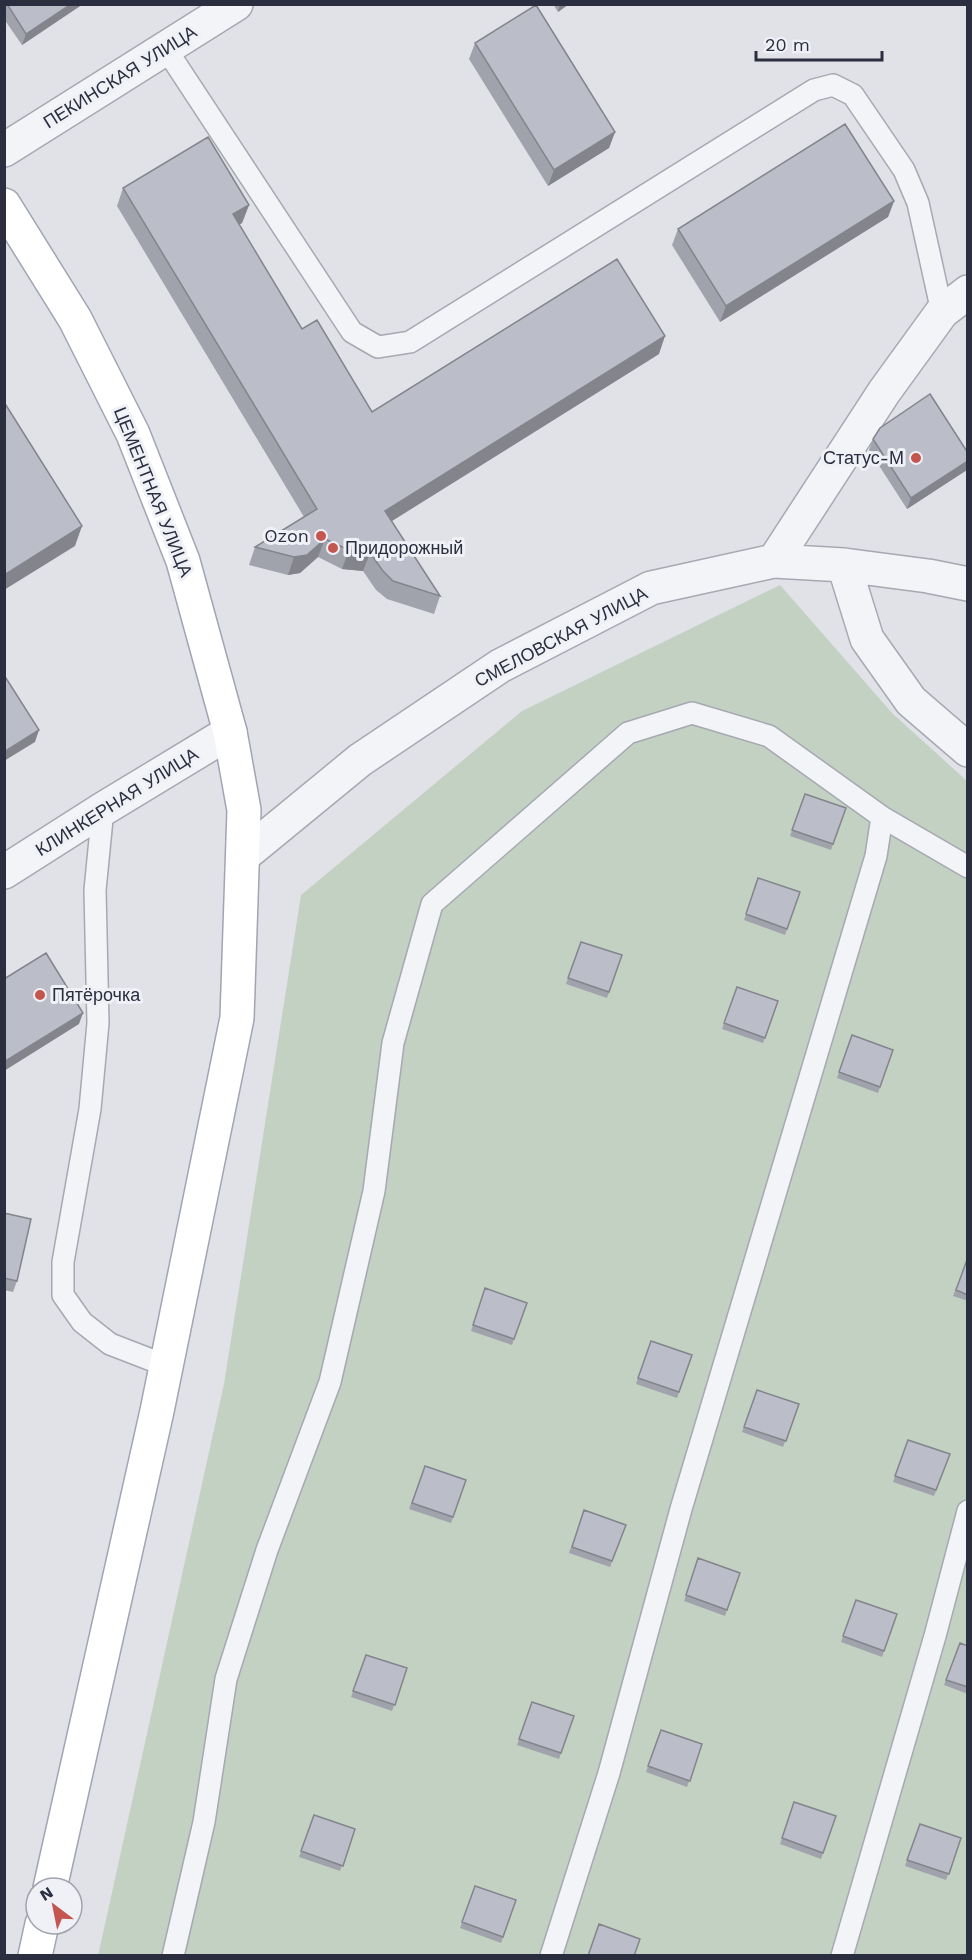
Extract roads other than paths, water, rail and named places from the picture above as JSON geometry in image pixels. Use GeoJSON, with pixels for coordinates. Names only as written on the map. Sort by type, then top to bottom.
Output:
{"type":"FeatureCollection","features":[{"type":"Feature","properties":{"kind":"main road","name":"ЦЕМЕНТНАЯ УЛИЦА"},"geometry":{"type":"LineString","coordinates":[[4,205],[75,319],[133,434],[183,561],[230,732],[244,810],[237,1018],[167,1366],[53,1876]]}},
{"type":"Feature","properties":{"kind":"main road"},"geometry":{"type":"LineString","coordinates":[[35,1956],[39,1936]]}},
{"type":"Feature","properties":{"kind":"street","name":"ПЕКИНСКАЯ УЛИЦА"},"geometry":{"type":"LineString","coordinates":[[4,150],[236,4]]}},
{"type":"Feature","properties":{"kind":"street"},"geometry":{"type":"LineString","coordinates":[[774,561],[884,392],[942,312],[968,292]]}},
{"type":"Feature","properties":{"kind":"street","name":"СМЕЛОВСКАЯ УЛИЦА"},"geometry":{"type":"LineString","coordinates":[[243,856],[360,760],[500,666],[651,588],[774,561],[844,565],[928,576],[968,584]]}},
{"type":"Feature","properties":{"kind":"street"},"geometry":{"type":"LineString","coordinates":[[844,565],[867,639],[911,701],[968,750]]}},
{"type":"Feature","properties":{"kind":"street","name":"КЛИНКЕРНАЯ УЛИЦА"},"geometry":{"type":"LineString","coordinates":[[4,872],[230,732]]}},
{"type":"Feature","properties":{"kind":"lane"},"geometry":{"type":"LineString","coordinates":[[166,49],[352,332],[378,347],[410,342],[814,90],[833,85],[853,95],[904,170],[918,203],[942,312]]}},
{"type":"Feature","properties":{"kind":"lane"},"geometry":{"type":"LineString","coordinates":[[173,1956],[204,1822],[226,1679],[267,1550],[330,1382],[374,1191],[393,1043],[432,904],[628,733],[693,713],[769,736],[882,817],[968,867]]}},
{"type":"Feature","properties":{"kind":"lane"},"geometry":{"type":"LineString","coordinates":[[103,809],[95,890],[98,1023],[90,1109],[63,1262],[63,1295],[82,1322],[110,1344],[167,1366]]}},
{"type":"Feature","properties":{"kind":"lane"},"geometry":{"type":"LineString","coordinates":[[551,1956],[609,1773],[684,1498],[876,856],[882,817]]}},
{"type":"Feature","properties":{"kind":"lane"},"geometry":{"type":"LineString","coordinates":[[842,1956],[935,1636],[968,1510]]}},
{"type":"Feature","properties":{"kind":"place","name":"Статус-М"},"geometry":{"type":"Point","coordinates":[916,458]}},
{"type":"Feature","properties":{"kind":"place","name":"Ozon"},"geometry":{"type":"Point","coordinates":[321,536]}},
{"type":"Feature","properties":{"kind":"place","name":"Придорожный"},"geometry":{"type":"Point","coordinates":[333,548]}},
{"type":"Feature","properties":{"kind":"place","name":"Пятёрочка"},"geometry":{"type":"Point","coordinates":[40,995]}}]}
